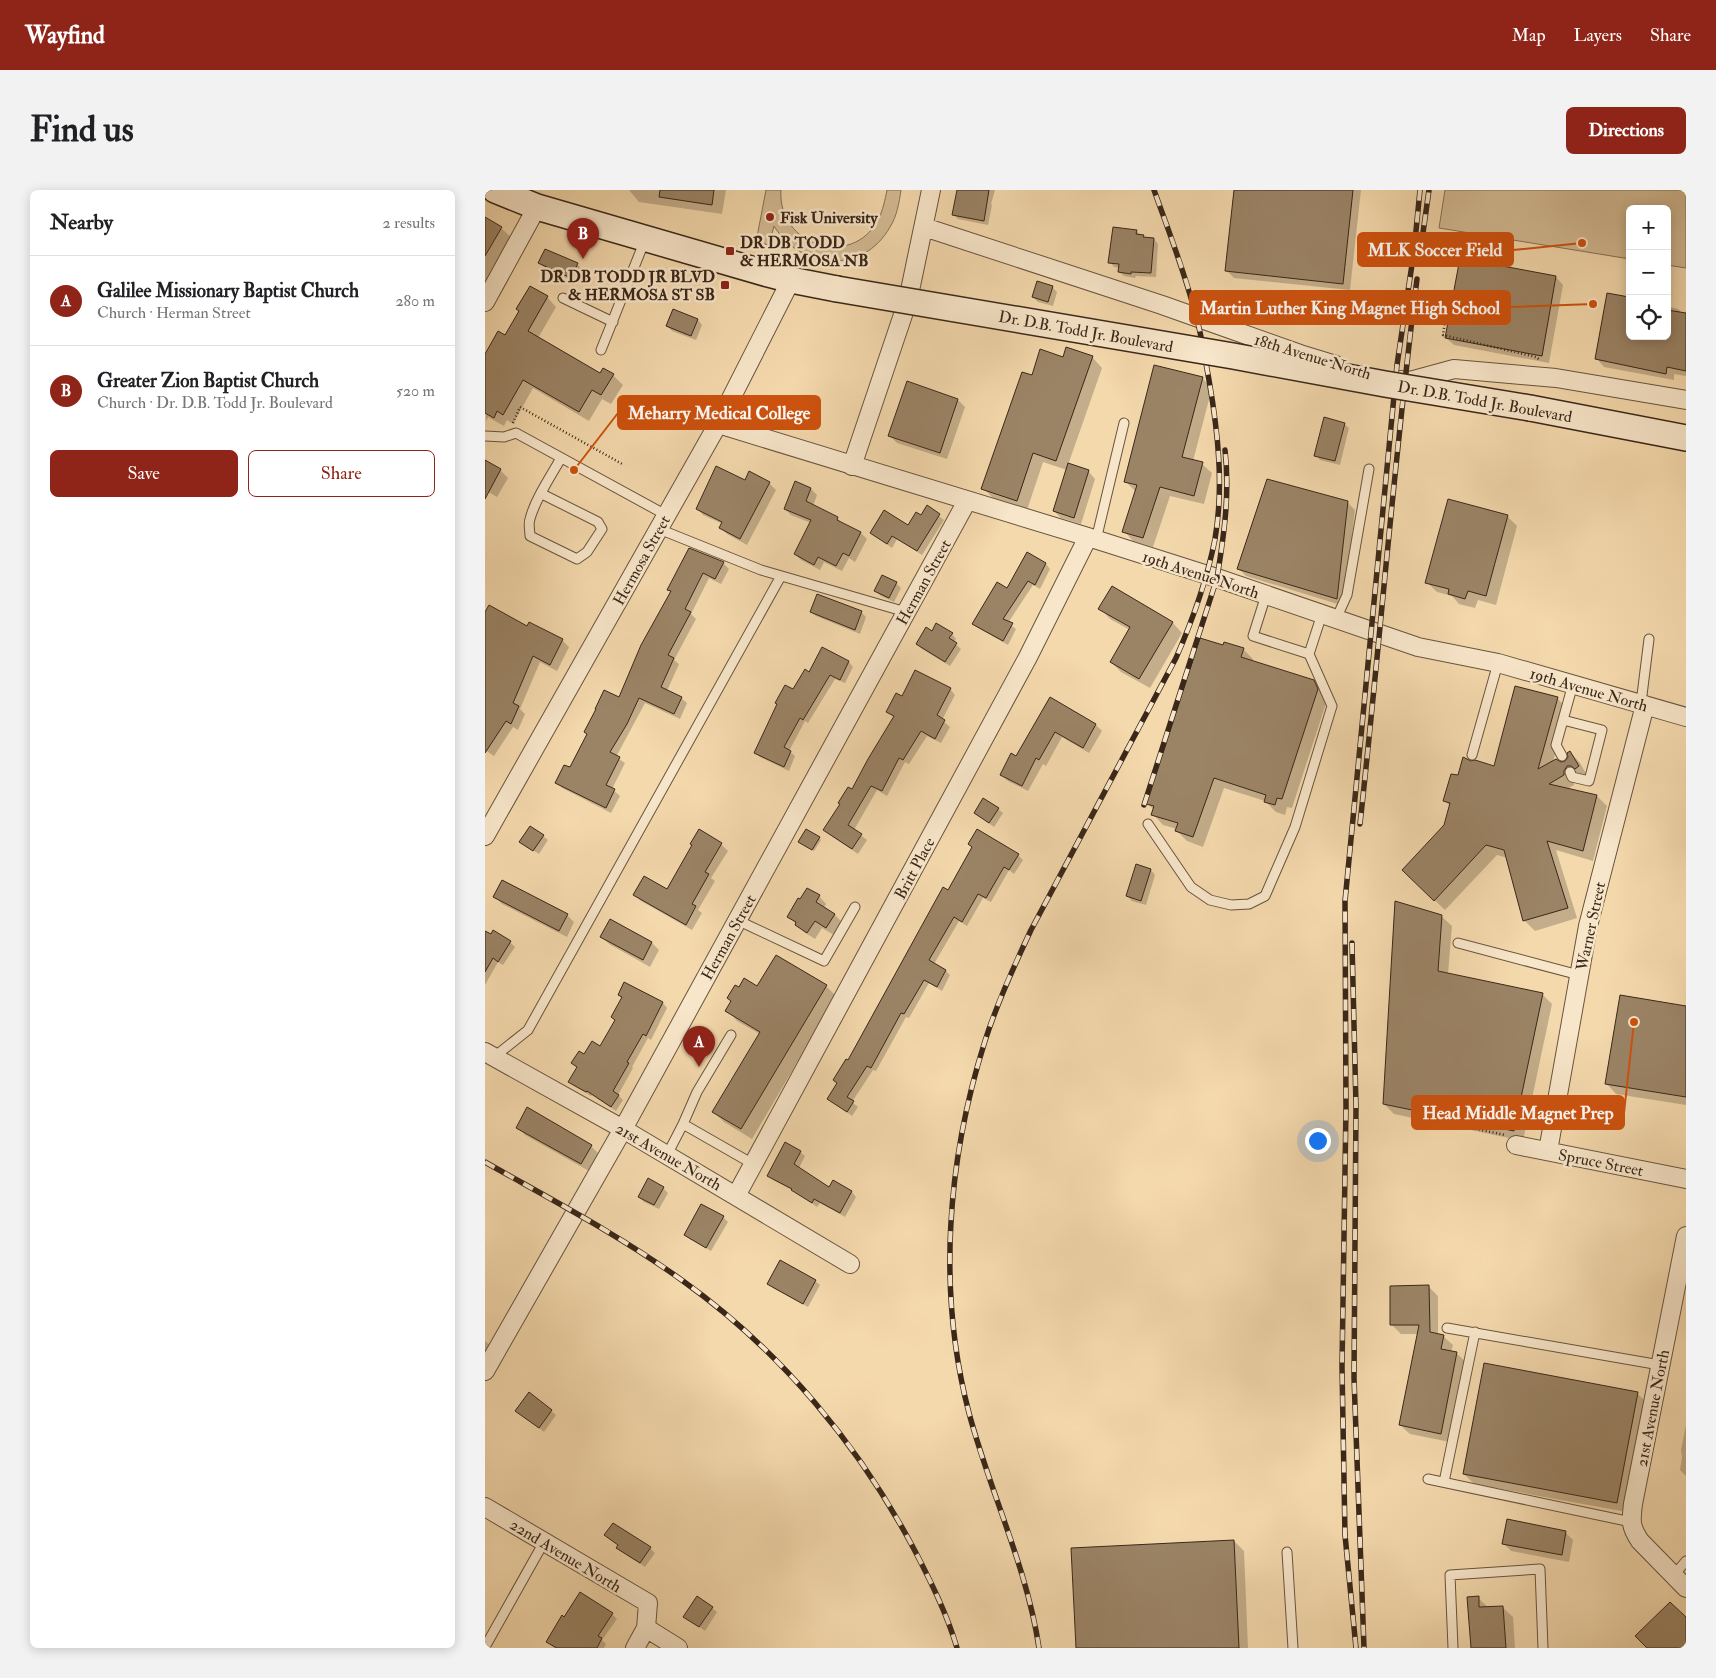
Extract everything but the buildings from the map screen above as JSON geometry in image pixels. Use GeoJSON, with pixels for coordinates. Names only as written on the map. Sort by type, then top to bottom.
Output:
{"type":"FeatureCollection","features":[{"type":"Feature","properties":{"kind":"main road","name":"Dr. D.B. Todd Jr. Boulevard"},"geometry":{"type":"LineString","coordinates":[[495,190],[537,207],[791,280],[1530,408],[1686,438]]}},
{"type":"Feature","properties":{"kind":"street"},"geometry":{"type":"LineString","coordinates":[[852,466],[907,300],[931,190]]}},
{"type":"Feature","properties":{"kind":"street"},"geometry":{"type":"LineString","coordinates":[[485,302],[537,207]]}},
{"type":"Feature","properties":{"kind":"street","name":"18th Avenue North"},"geometry":{"type":"LineString","coordinates":[[924,227],[1162,305],[1300,354],[1383,378],[1410,381],[1454,369],[1556,378],[1686,400]]}},
{"type":"Feature","properties":{"kind":"street","name":"Hermosa Street"},"geometry":{"type":"LineString","coordinates":[[485,836],[718,424],[791,280]]}},
{"type":"Feature","properties":{"kind":"street","name":"19th Avenue North"},"geometry":{"type":"LineString","coordinates":[[718,424],[1092,539],[1266,595],[1418,647],[1498,663],[1686,716]]}},
{"type":"Feature","properties":{"kind":"street","name":"Herman Street"},"geometry":{"type":"LineString","coordinates":[[485,1371],[623,1129],[967,501]]}},
{"type":"Feature","properties":{"kind":"street","name":"Britt Place"},"geometry":{"type":"LineString","coordinates":[[736,1196],[1092,539]]}},
{"type":"Feature","properties":{"kind":"street","name":"Warner Street"},"geometry":{"type":"LineString","coordinates":[[1548,1151],[1579,975],[1595,899],[1643,704]]}},
{"type":"Feature","properties":{"kind":"street","name":"21st Avenue North"},"geometry":{"type":"LineString","coordinates":[[490,1054],[623,1129],[850,1264]]}},
{"type":"Feature","properties":{"kind":"street","name":"Spruce Street"},"geometry":{"type":"LineString","coordinates":[[1513,1141],[1548,1151],[1686,1179]]}},
{"type":"Feature","properties":{"kind":"street","name":"21st Avenue North"},"geometry":{"type":"LineString","coordinates":[[1631,1522],[1686,1236]]}},
{"type":"Feature","properties":{"kind":"street","name":"22nd Avenue North"},"geometry":{"type":"LineString","coordinates":[[485,1507],[648,1604],[646,1628]]}},
{"type":"Feature","properties":{"kind":"street"},"geometry":{"type":"LineString","coordinates":[[1631,1522],[1641,1541],[1680,1581]]}},
{"type":"Feature","properties":{"kind":"street"},"geometry":{"type":"LineString","coordinates":[[635,1648],[646,1628],[679,1648]]}},
{"type":"Feature","properties":{"kind":"lane"},"geometry":{"type":"LineString","coordinates":[[601,350],[646,238]]}},
{"type":"Feature","properties":{"kind":"lane"},"geometry":{"type":"LineString","coordinates":[[563,298],[613,322]]}},
{"type":"Feature","properties":{"kind":"lane"},"geometry":{"type":"LineString","coordinates":[[1092,539],[1124,423]]}},
{"type":"Feature","properties":{"kind":"lane"},"geometry":{"type":"LineString","coordinates":[[485,436],[504,437],[516,433],[561,458],[663,522],[761,570],[906,612]]}},
{"type":"Feature","properties":{"kind":"lane"},"geometry":{"type":"LineString","coordinates":[[542,494],[598,522],[602,529],[587,552],[577,559],[530,536],[529,521],[542,494],[561,458]]}},
{"type":"Feature","properties":{"kind":"lane"},"geometry":{"type":"LineString","coordinates":[[1309,654],[1329,617],[1347,595],[1369,469]]}},
{"type":"Feature","properties":{"kind":"lane"},"geometry":{"type":"LineString","coordinates":[[490,1054],[528,1030],[781,576]]}},
{"type":"Feature","properties":{"kind":"lane"},"geometry":{"type":"LineString","coordinates":[[1148,824],[1191,887],[1210,900],[1231,905],[1249,904],[1265,896],[1295,827],[1332,706],[1309,654],[1253,636],[1266,595]]}},
{"type":"Feature","properties":{"kind":"lane"},"geometry":{"type":"LineString","coordinates":[[1643,704],[1649,639]]}},
{"type":"Feature","properties":{"kind":"lane"},"geometry":{"type":"LineString","coordinates":[[1472,755],[1498,663]]}},
{"type":"Feature","properties":{"kind":"lane"},"geometry":{"type":"LineString","coordinates":[[1561,756],[1557,745],[1573,684]]}},
{"type":"Feature","properties":{"kind":"lane"},"geometry":{"type":"LineString","coordinates":[[1563,720],[1602,730],[1589,781],[1572,777],[1569,772]]}},
{"type":"Feature","properties":{"kind":"lane"},"geometry":{"type":"LineString","coordinates":[[737,920],[824,961],[855,907]]}},
{"type":"Feature","properties":{"kind":"lane"},"geometry":{"type":"LineString","coordinates":[[1458,943],[1579,975]]}},
{"type":"Feature","properties":{"kind":"lane"},"geometry":{"type":"LineString","coordinates":[[667,1155],[697,1092],[731,1035]]}},
{"type":"Feature","properties":{"kind":"lane"},"geometry":{"type":"LineString","coordinates":[[683,1124],[753,1164]]}},
{"type":"Feature","properties":{"kind":"lane"},"geometry":{"type":"LineString","coordinates":[[1447,1328],[1661,1365]]}},
{"type":"Feature","properties":{"kind":"lane"},"geometry":{"type":"LineString","coordinates":[[1445,1482],[1475,1332]]}},
{"type":"Feature","properties":{"kind":"lane"},"geometry":{"type":"LineString","coordinates":[[1428,1479],[1631,1522]]}},
{"type":"Feature","properties":{"kind":"lane"},"geometry":{"type":"LineString","coordinates":[[485,1647],[544,1542]]}},
{"type":"Feature","properties":{"kind":"lane"},"geometry":{"type":"LineString","coordinates":[[1287,1552],[1293,1648]]}},
{"type":"Feature","properties":{"kind":"lane"},"geometry":{"type":"LineString","coordinates":[[1680,1581],[1686,1561]]}},
{"type":"Feature","properties":{"kind":"lane"},"geometry":{"type":"LineString","coordinates":[[1453,1648],[1450,1575],[1540,1569],[1543,1648]]}},
{"type":"Feature","properties":{"kind":"path"},"geometry":{"type":"LineString","coordinates":[[1446,314],[1443,335],[1536,357],[1544,362]]}},
{"type":"Feature","properties":{"kind":"path"},"geometry":{"type":"LineString","coordinates":[[511,425],[520,407],[624,465]]}},
{"type":"Feature","properties":{"kind":"path"},"geometry":{"type":"LineString","coordinates":[[1448,1123],[1513,1141]]}},
{"type":"Feature","properties":{"kind":"shaded area"},"geometry":{"type":"Polygon","coordinates":[[[766,190],[781,190],[783,209],[791,225],[803,237],[818,244],[835,247],[851,244],[866,235],[880,216],[887,190],[901,190],[894,218],[878,243],[864,253],[849,259],[832,261],[815,258],[800,251],[786,241],[774,226],[769,245],[756,242],[766,190]]]}},
{"type":"Feature","properties":{"kind":"shaded area"},"geometry":{"type":"Polygon","coordinates":[[[1445,190],[1686,190],[1686,268],[1671,266],[1671,205],[1626,205],[1626,258],[1439,228],[1445,190]]]}},
{"type":"Feature","properties":{"kind":"railway"},"geometry":{"type":"LineString","coordinates":[[1039,1648],[1026,1588],[969,1413],[959,1367],[950,1273],[951,1226],[955,1179],[962,1133],[972,1086],[995,1013],[1031,930],[1176,658],[1199,599],[1215,539],[1218,519],[1219,459],[1209,380],[1192,300],[1154,190]]}},
{"type":"Feature","properties":{"kind":"railway"},"geometry":{"type":"LineString","coordinates":[[1356,1648],[1345,1535],[1342,1367],[1346,1107],[1345,901],[1397,365],[1414,251],[1420,190]]}},
{"type":"Feature","properties":{"kind":"railway"},"geometry":{"type":"LineString","coordinates":[[1421,247],[1429,190]]}},
{"type":"Feature","properties":{"kind":"railway"},"geometry":{"type":"LineString","coordinates":[[1360,824],[1401,415],[1417,279]]}},
{"type":"Feature","properties":{"kind":"railway"},"geometry":{"type":"LineString","coordinates":[[1144,805],[1217,578],[1227,498],[1225,450]]}},
{"type":"Feature","properties":{"kind":"railway"},"geometry":{"type":"LineString","coordinates":[[1352,943],[1356,1106],[1354,1378],[1364,1648]]}},
{"type":"Feature","properties":{"kind":"railway"},"geometry":{"type":"LineString","coordinates":[[485,1162],[586,1219],[683,1281],[719,1308],[785,1369],[843,1437],[893,1512],[933,1586],[957,1648]]}},
{"type":"Feature","properties":{"kind":"place","name":"Fisk University"},"geometry":{"type":"Point","coordinates":[770,217]}},
{"type":"Feature","properties":{"kind":"place","name":"MLK Soccer Field"},"geometry":{"type":"Point","coordinates":[1582,243]}},
{"type":"Feature","properties":{"kind":"place","name":"DR DB TODD & HERMOSA NB"},"geometry":{"type":"Point","coordinates":[730,251]}},
{"type":"Feature","properties":{"kind":"place","name":"Greater Zion Baptist Church"},"geometry":{"type":"Point","coordinates":[583,259]}},
{"type":"Feature","properties":{"kind":"place","name":"DR DB TODD JR BLVD & HERMOSA ST SB"},"geometry":{"type":"Point","coordinates":[725,285]}},
{"type":"Feature","properties":{"kind":"place","name":"Martin Luther King Magnet High School"},"geometry":{"type":"Point","coordinates":[1593,304]}},
{"type":"Feature","properties":{"kind":"place","name":"Meharry Medical College"},"geometry":{"type":"Point","coordinates":[574,470]}},
{"type":"Feature","properties":{"kind":"place","name":"Head Middle Magnet Prep"},"geometry":{"type":"Point","coordinates":[1634,1022]}},
{"type":"Feature","properties":{"kind":"place","name":"Galilee Missionary Baptist Church"},"geometry":{"type":"Point","coordinates":[699,1067]}}]}
